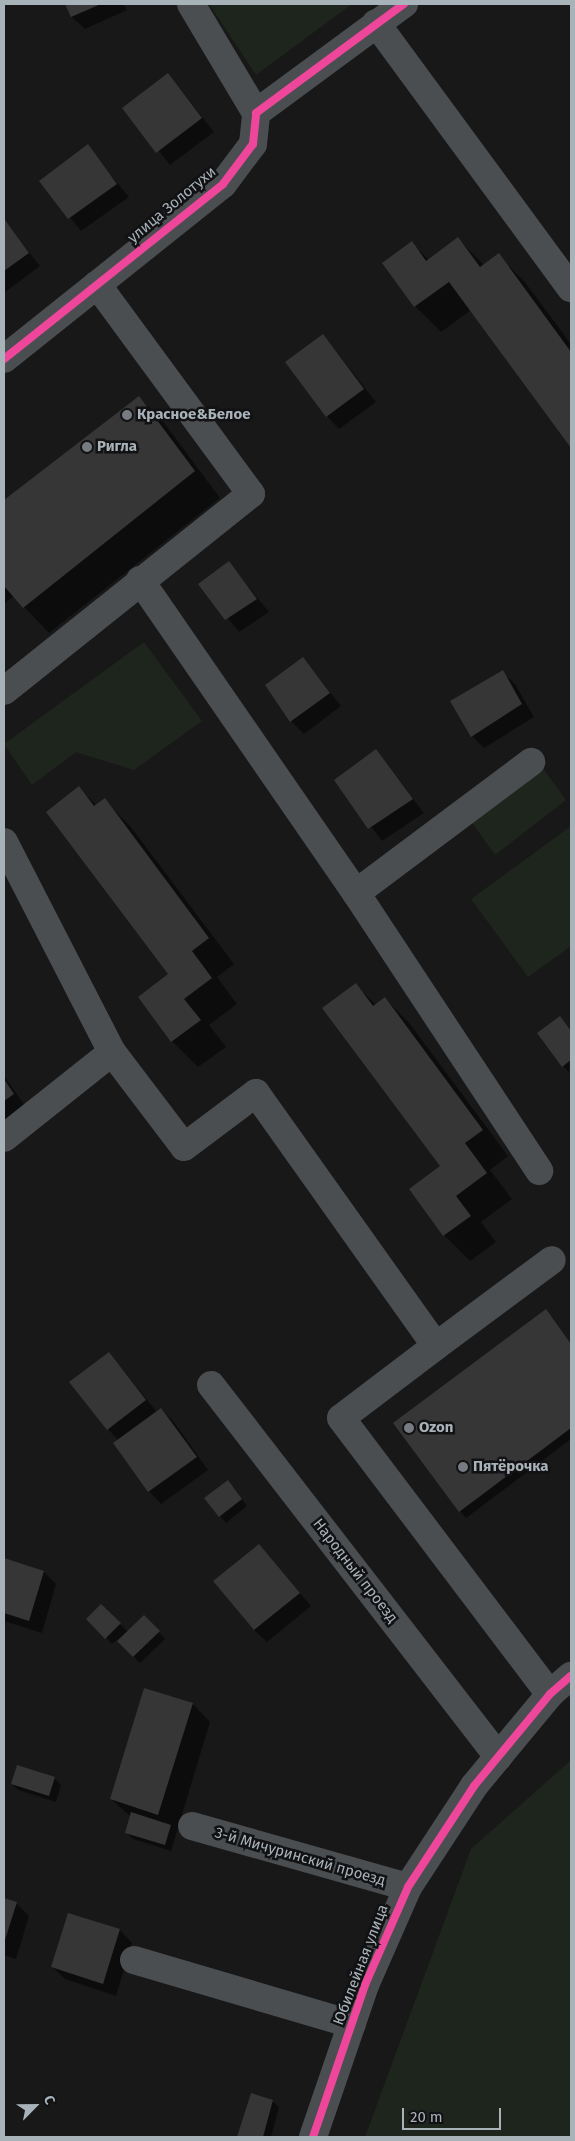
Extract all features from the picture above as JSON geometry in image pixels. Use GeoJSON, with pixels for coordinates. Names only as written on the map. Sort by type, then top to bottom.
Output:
{"type":"FeatureCollection","features":[{"type":"Feature","properties":{"kind":"street"},"geometry":{"type":"LineString","coordinates":[[191,4],[256,113],[404,4]]}},
{"type":"Feature","properties":{"kind":"street"},"geometry":{"type":"LineString","coordinates":[[376,24],[571,288]]}},
{"type":"Feature","properties":{"kind":"street","name":"улица Золотухи"},"geometry":{"type":"LineString","coordinates":[[4,359],[223,184],[253,144],[256,113]]}},
{"type":"Feature","properties":{"kind":"street"},"geometry":{"type":"LineString","coordinates":[[4,691],[140,580],[251,494],[97,284]]}},
{"type":"Feature","properties":{"kind":"street"},"geometry":{"type":"LineString","coordinates":[[140,580],[356,893],[539,1170]]}},
{"type":"Feature","properties":{"kind":"street"},"geometry":{"type":"LineString","coordinates":[[356,893],[531,762]]}},
{"type":"Feature","properties":{"kind":"street"},"geometry":{"type":"LineString","coordinates":[[4,842],[112,1052],[184,1147],[256,1094],[436,1346]]}},
{"type":"Feature","properties":{"kind":"street"},"geometry":{"type":"LineString","coordinates":[[4,1138],[112,1052]]}},
{"type":"Feature","properties":{"kind":"street"},"geometry":{"type":"LineString","coordinates":[[550,1694],[341,1418],[552,1260]]}},
{"type":"Feature","properties":{"kind":"street","name":"Народный проезд"},"geometry":{"type":"LineString","coordinates":[[211,1385],[498,1757]]}},
{"type":"Feature","properties":{"kind":"street","name":"Юбилейная улица"},"geometry":{"type":"LineString","coordinates":[[313,2137],[385,1934],[408,1887],[439,1836],[498,1757],[550,1694],[571,1676]]}},
{"type":"Feature","properties":{"kind":"street","name":"3-й Мичуринский проезд"},"geometry":{"type":"LineString","coordinates":[[192,1826],[408,1887]]}},
{"type":"Feature","properties":{"kind":"street"},"geometry":{"type":"LineString","coordinates":[[134,1960],[352,2024]]}},
{"type":"Feature","properties":{"kind":"shaded area"},"geometry":{"type":"Polygon","coordinates":[[[209,4],[352,4],[256,75],[209,4]]]}},
{"type":"Feature","properties":{"kind":"shaded area"},"geometry":{"type":"Polygon","coordinates":[[[144,642],[202,721],[134,770],[76,752],[32,785],[4,744],[144,642]]]}},
{"type":"Feature","properties":{"kind":"shaded area"},"geometry":{"type":"Polygon","coordinates":[[[539,763],[566,800],[495,855],[468,817],[539,763]]]}},
{"type":"Feature","properties":{"kind":"shaded area"},"geometry":{"type":"Polygon","coordinates":[[[571,826],[571,946],[528,977],[471,899],[571,826]]]}},
{"type":"Feature","properties":{"kind":"shaded area"},"geometry":{"type":"Polygon","coordinates":[[[571,1760],[571,2137],[365,2137],[471,1849],[571,1760]]]}},
{"type":"Feature","properties":{"kind":"building"},"geometry":{"type":"Polygon","coordinates":[[[65,4],[101,4],[71,17],[65,4]]]}},
{"type":"Feature","properties":{"kind":"building"},"geometry":{"type":"Polygon","coordinates":[[[168,73],[202,118],[156,153],[122,108],[168,73]]]}},
{"type":"Feature","properties":{"kind":"building"},"geometry":{"type":"Polygon","coordinates":[[[88,144],[117,184],[68,219],[39,181],[88,144]]]}},
{"type":"Feature","properties":{"kind":"building"},"geometry":{"type":"Polygon","coordinates":[[[4,221],[29,253],[4,271],[4,221]]]}},
{"type":"Feature","properties":{"kind":"building"},"geometry":{"type":"Polygon","coordinates":[[[458,237],[480,267],[499,253],[571,352],[571,448],[449,282],[414,307],[382,263],[412,241],[426,261],[458,237]]]}},
{"type":"Feature","properties":{"kind":"building"},"geometry":{"type":"Polygon","coordinates":[[[323,334],[364,389],[326,417],[285,362],[323,334]]]}},
{"type":"Feature","properties":{"kind":"building"},"geometry":{"type":"Polygon","coordinates":[[[139,396],[195,471],[23,608],[4,586],[4,500],[139,396]]]}},
{"type":"Feature","properties":{"kind":"building"},"geometry":{"type":"Polygon","coordinates":[[[229,561],[257,599],[225,620],[198,584],[229,561]]]}},
{"type":"Feature","properties":{"kind":"building"},"geometry":{"type":"Polygon","coordinates":[[[303,657],[330,693],[290,722],[265,685],[303,657]]]}},
{"type":"Feature","properties":{"kind":"building"},"geometry":{"type":"Polygon","coordinates":[[[503,670],[522,704],[471,737],[450,701],[503,670]]]}},
{"type":"Feature","properties":{"kind":"building"},"geometry":{"type":"Polygon","coordinates":[[[376,749],[413,799],[368,829],[334,780],[376,749]]]}},
{"type":"Feature","properties":{"kind":"building"},"geometry":{"type":"Polygon","coordinates":[[[79,786],[94,806],[105,798],[209,938],[192,951],[212,978],[184,999],[201,1020],[171,1042],[138,997],[168,974],[46,812],[79,786]]]}},
{"type":"Feature","properties":{"kind":"building"},"geometry":{"type":"Polygon","coordinates":[[[356,983],[373,1006],[385,997],[483,1130],[465,1143],[487,1173],[456,1196],[471,1216],[443,1236],[409,1189],[440,1166],[322,1008],[356,983]]]}},
{"type":"Feature","properties":{"kind":"building"},"geometry":{"type":"Polygon","coordinates":[[[560,1016],[571,1031],[571,1060],[562,1067],[537,1033],[560,1016]]]}},
{"type":"Feature","properties":{"kind":"building"},"geometry":{"type":"Polygon","coordinates":[[[4,1079],[14,1094],[4,1101],[4,1079]]]}},
{"type":"Feature","properties":{"kind":"building"},"geometry":{"type":"Polygon","coordinates":[[[546,1309],[571,1344],[571,1428],[459,1512],[393,1423],[546,1309]]]}},
{"type":"Feature","properties":{"kind":"building"},"geometry":{"type":"Polygon","coordinates":[[[109,1352],[146,1400],[107,1430],[69,1382],[109,1352]]]}},
{"type":"Feature","properties":{"kind":"building"},"geometry":{"type":"Polygon","coordinates":[[[161,1408],[197,1457],[148,1492],[113,1443],[161,1408]]]}},
{"type":"Feature","properties":{"kind":"building"},"geometry":{"type":"Polygon","coordinates":[[[228,1480],[242,1499],[219,1517],[204,1498],[228,1480]]]}},
{"type":"Feature","properties":{"kind":"building"},"geometry":{"type":"Polygon","coordinates":[[[259,1544],[300,1593],[254,1630],[213,1581],[259,1544]]]}},
{"type":"Feature","properties":{"kind":"building"},"geometry":{"type":"Polygon","coordinates":[[[4,1558],[44,1571],[29,1621],[4,1613],[4,1558]]]}},
{"type":"Feature","properties":{"kind":"building"},"geometry":{"type":"Polygon","coordinates":[[[101,1604],[121,1623],[105,1639],[86,1619],[101,1604]]]}},
{"type":"Feature","properties":{"kind":"building"},"geometry":{"type":"Polygon","coordinates":[[[144,1615],[160,1631],[133,1657],[117,1641],[144,1615]]]}},
{"type":"Feature","properties":{"kind":"building"},"geometry":{"type":"Polygon","coordinates":[[[144,1688],[193,1703],[158,1815],[110,1799],[144,1688]]]}},
{"type":"Feature","properties":{"kind":"building"},"geometry":{"type":"Polygon","coordinates":[[[17,1765],[55,1777],[49,1796],[11,1784],[17,1765]]]}},
{"type":"Feature","properties":{"kind":"building"},"geometry":{"type":"Polygon","coordinates":[[[131,1812],[171,1825],[165,1845],[125,1833],[131,1812]]]}},
{"type":"Feature","properties":{"kind":"building"},"geometry":{"type":"Polygon","coordinates":[[[4,1898],[17,1902],[4,1943],[4,1898]]]}},
{"type":"Feature","properties":{"kind":"building"},"geometry":{"type":"Polygon","coordinates":[[[68,1913],[120,1929],[103,1984],[51,1967],[68,1913]]]}},
{"type":"Feature","properties":{"kind":"building"},"geometry":{"type":"Polygon","coordinates":[[[251,2093],[273,2100],[263,2137],[237,2137],[251,2093]]]}},
{"type":"Feature","properties":{"kind":"cycle path"},"geometry":{"type":"LineString","coordinates":[[4,359],[223,184],[253,144],[256,113],[404,4]]}},
{"type":"Feature","properties":{"kind":"cycle path"},"geometry":{"type":"LineString","coordinates":[[313,2137],[365,1985],[408,1887],[474,1786],[550,1694],[571,1676]]}},
{"type":"Feature","properties":{"kind":"place","name":"Красное&Белое"},"geometry":{"type":"Point","coordinates":[127,415]}},
{"type":"Feature","properties":{"kind":"place","name":"Ригла"},"geometry":{"type":"Point","coordinates":[87,447]}},
{"type":"Feature","properties":{"kind":"place","name":"Ozon"},"geometry":{"type":"Point","coordinates":[409,1428]}},
{"type":"Feature","properties":{"kind":"place","name":"Пятёрочка"},"geometry":{"type":"Point","coordinates":[463,1467]}}]}
